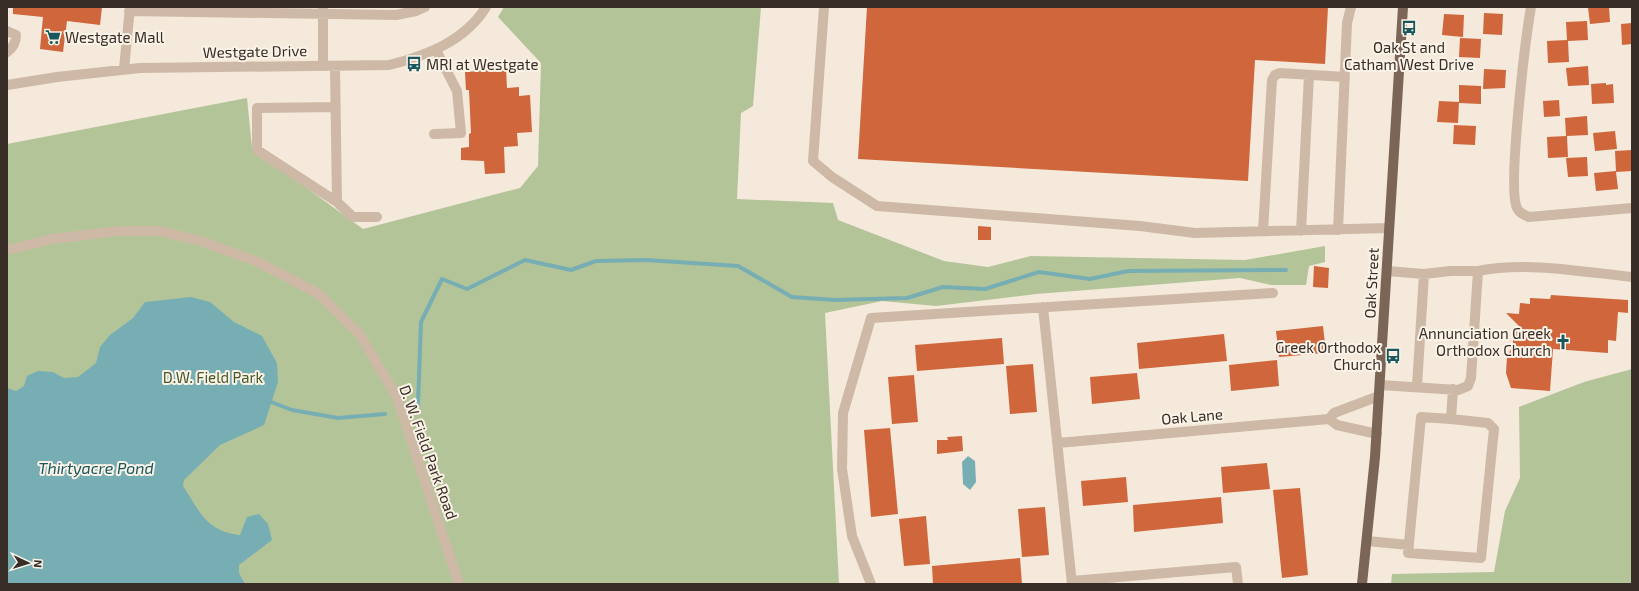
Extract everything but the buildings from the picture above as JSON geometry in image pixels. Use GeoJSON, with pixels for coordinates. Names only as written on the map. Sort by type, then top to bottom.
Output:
{"type":"FeatureCollection","features":[{"type":"Feature","properties":{"kind":"main road","name":"Oak Street"},"geometry":{"type":"LineString","coordinates":[[1362,584],[1377,434],[1402,7]]}},
{"type":"Feature","properties":{"kind":"street"},"geometry":{"type":"LineString","coordinates":[[124,69],[130,9],[323,11],[396,15],[416,11],[425,7]]}},
{"type":"Feature","properties":{"kind":"street","name":"Westgate Drive"},"geometry":{"type":"LineString","coordinates":[[7,85],[58,76],[140,68],[389,65],[414,59],[436,50],[470,26],[486,7]]}},
{"type":"Feature","properties":{"kind":"street"},"geometry":{"type":"LineString","coordinates":[[824,7],[813,161],[832,177],[877,206],[1140,226],[1195,233],[1389,228]]}},
{"type":"Feature","properties":{"kind":"street"},"geometry":{"type":"LineString","coordinates":[[1338,230],[1347,23],[1350,7]]}},
{"type":"Feature","properties":{"kind":"street"},"geometry":{"type":"LineString","coordinates":[[1531,7],[1518,125],[1514,190],[1517,208],[1522,214],[1529,217],[1632,208]]}},
{"type":"Feature","properties":{"kind":"street"},"geometry":{"type":"LineString","coordinates":[[323,11],[323,66]]}},
{"type":"Feature","properties":{"kind":"street"},"geometry":{"type":"LineString","coordinates":[[7,31],[16,35],[16,41],[12,48],[7,52]]}},
{"type":"Feature","properties":{"kind":"street"},"geometry":{"type":"LineString","coordinates":[[434,134],[461,133],[457,91],[436,50]]}},
{"type":"Feature","properties":{"kind":"street"},"geometry":{"type":"LineString","coordinates":[[335,66],[337,202]]}},
{"type":"Feature","properties":{"kind":"street"},"geometry":{"type":"LineString","coordinates":[[1263,232],[1272,80],[1274,75],[1280,73],[1345,77]]}},
{"type":"Feature","properties":{"kind":"street"},"geometry":{"type":"LineString","coordinates":[[1301,231],[1309,75]]}},
{"type":"Feature","properties":{"kind":"street"},"geometry":{"type":"LineString","coordinates":[[336,107],[257,108],[257,150],[337,202],[353,217],[377,217]]}},
{"type":"Feature","properties":{"kind":"street","name":"D. W. Field Park Road"},"geometry":{"type":"LineString","coordinates":[[7,250],[52,239],[118,231],[159,231],[201,241],[260,263],[319,294],[360,335],[397,397],[460,584]]}},
{"type":"Feature","properties":{"kind":"street"},"geometry":{"type":"LineString","coordinates":[[1387,271],[1424,274],[1450,271],[1478,271],[1499,267],[1632,277]]}},
{"type":"Feature","properties":{"kind":"street"},"geometry":{"type":"LineString","coordinates":[[1380,385],[1464,389],[1470,382],[1471,378],[1478,271]]}},
{"type":"Feature","properties":{"kind":"street"},"geometry":{"type":"LineString","coordinates":[[1417,386],[1424,274]]}},
{"type":"Feature","properties":{"kind":"street"},"geometry":{"type":"LineString","coordinates":[[871,584],[852,536],[842,469],[843,414],[871,318],[1273,293]]}},
{"type":"Feature","properties":{"kind":"street"},"geometry":{"type":"LineString","coordinates":[[1043,307],[1072,582],[1236,567],[1238,584]]}},
{"type":"Feature","properties":{"kind":"street"},"geometry":{"type":"LineString","coordinates":[[1451,419],[1453,389]]}},
{"type":"Feature","properties":{"kind":"street","name":"Oak Lane"},"geometry":{"type":"LineString","coordinates":[[1329,419],[1334,413],[1379,396]]}},
{"type":"Feature","properties":{"kind":"street"},"geometry":{"type":"LineString","coordinates":[[1421,417],[1451,419],[1488,423],[1494,429],[1481,558],[1408,553],[1421,417]]}},
{"type":"Feature","properties":{"kind":"street","name":"Oak Lane"},"geometry":{"type":"LineString","coordinates":[[1058,443],[1329,419],[1337,425],[1377,434]]}},
{"type":"Feature","properties":{"kind":"street"},"geometry":{"type":"LineString","coordinates":[[1367,541],[1409,545]]}},
{"type":"Feature","properties":{"kind":"green space","name":"D.W. Field Park"},"geometry":{"type":"Polygon","coordinates":[[[504,7],[761,7],[753,106],[741,113],[737,199],[833,203],[838,220],[944,261],[988,267],[1031,256],[1245,260],[1325,246],[1325,262],[1309,266],[1306,285],[1271,285],[1240,278],[1036,294],[936,306],[882,301],[825,313],[839,584],[7,584],[7,144],[247,98],[252,148],[363,229],[520,188],[538,166],[541,63],[498,17],[504,7]]]}},
{"type":"Feature","properties":{"kind":"green space"},"geometry":{"type":"Polygon","coordinates":[[[1632,369],[1632,584],[1391,584],[1392,574],[1494,572],[1505,511],[1520,478],[1519,407],[1584,382],[1632,369]]]}},
{"type":"Feature","properties":{"kind":"water","name":"Thirtyacre Pond"},"geometry":{"type":"Polygon","coordinates":[[[191,297],[210,302],[234,322],[262,336],[277,363],[278,382],[264,425],[220,445],[184,480],[183,486],[205,519],[219,529],[228,533],[240,535],[247,517],[259,514],[268,524],[272,540],[239,565],[239,573],[245,584],[7,584],[7,388],[16,391],[24,386],[27,376],[38,371],[53,372],[64,378],[78,377],[96,363],[100,347],[110,335],[133,318],[145,302],[191,297]]]}},
{"type":"Feature","properties":{"kind":"water"},"geometry":{"type":"Polygon","coordinates":[[[968,456],[975,461],[976,482],[970,490],[963,484],[962,462],[968,456]]]}},
{"type":"Feature","properties":{"kind":"waterway"},"geometry":{"type":"LineString","coordinates":[[418,404],[421,322],[442,279],[467,289],[525,260],[571,270],[596,261],[646,260],[738,266],[792,297],[835,300],[907,298],[943,287],[985,289],[1039,272],[1090,279],[1128,271],[1286,270]]}},
{"type":"Feature","properties":{"kind":"waterway"},"geometry":{"type":"LineString","coordinates":[[266,400],[292,410],[338,418],[385,414]]}},
{"type":"Feature","properties":{"kind":"place","name":"Oak St and Catham West Drive"},"geometry":{"type":"Point","coordinates":[1409,28]}},
{"type":"Feature","properties":{"kind":"place","name":"Westgate Mall"},"geometry":{"type":"Point","coordinates":[53,37]}},
{"type":"Feature","properties":{"kind":"place","name":"MRI at Westgate"},"geometry":{"type":"Point","coordinates":[414,64]}},
{"type":"Feature","properties":{"kind":"place","name":"Annunciation Greek Orthodox Church"},"geometry":{"type":"Point","coordinates":[1563,342]}},
{"type":"Feature","properties":{"kind":"place","name":"Greek Orthodox Church"},"geometry":{"type":"Point","coordinates":[1393,356]}}]}
